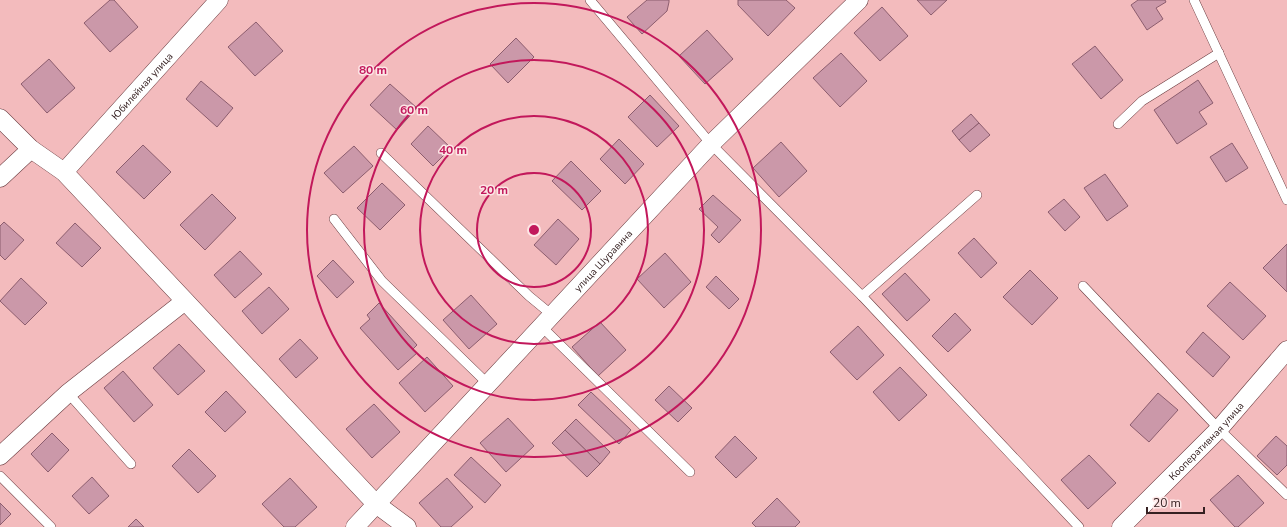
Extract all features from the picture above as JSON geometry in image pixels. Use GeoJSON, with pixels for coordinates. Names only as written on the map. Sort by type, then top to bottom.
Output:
{"type":"FeatureCollection","features":[{"type":"Feature","properties":{"kind":"street","name":"Юбилейная улица"},"geometry":{"type":"LineString","coordinates":[[64,172],[219,0]]}},
{"type":"Feature","properties":{"kind":"street","name":"улица Шуравина"},"geometry":{"type":"LineString","coordinates":[[354,527],[711,144],[859,0]]}},
{"type":"Feature","properties":{"kind":"street"},"geometry":{"type":"LineString","coordinates":[[0,118],[31,149],[64,172],[376,504],[406,527]]}},
{"type":"Feature","properties":{"kind":"street"},"geometry":{"type":"LineString","coordinates":[[0,178],[31,149]]}},
{"type":"Feature","properties":{"kind":"street"},"geometry":{"type":"LineString","coordinates":[[0,456],[68,392],[185,301]]}},
{"type":"Feature","properties":{"kind":"street","name":"Кооперативная улица"},"geometry":{"type":"LineString","coordinates":[[1121,527],[1219,429],[1287,350]]}},
{"type":"Feature","properties":{"kind":"lane"},"geometry":{"type":"LineString","coordinates":[[590,0],[711,144],[862,296],[1079,527]]}},
{"type":"Feature","properties":{"kind":"lane"},"geometry":{"type":"LineString","coordinates":[[1194,0],[1287,200]]}},
{"type":"Feature","properties":{"kind":"lane"},"geometry":{"type":"LineString","coordinates":[[1118,124],[1142,101],[1219,53]]}},
{"type":"Feature","properties":{"kind":"lane"},"geometry":{"type":"LineString","coordinates":[[381,153],[529,296],[547,321],[690,472]]}},
{"type":"Feature","properties":{"kind":"lane"},"geometry":{"type":"LineString","coordinates":[[862,296],[977,195]]}},
{"type":"Feature","properties":{"kind":"lane"},"geometry":{"type":"LineString","coordinates":[[334,219],[382,281],[488,384]]}},
{"type":"Feature","properties":{"kind":"lane"},"geometry":{"type":"LineString","coordinates":[[1082,286],[1219,429],[1287,495]]}},
{"type":"Feature","properties":{"kind":"lane"},"geometry":{"type":"LineString","coordinates":[[68,392],[131,464]]}},
{"type":"Feature","properties":{"kind":"lane"},"geometry":{"type":"LineString","coordinates":[[0,476],[51,527]]}},
{"type":"Feature","properties":{"kind":"building"},"geometry":{"type":"Polygon","coordinates":[[[110,0],[114,0],[138,27],[110,52],[84,23],[110,0]]]}},
{"type":"Feature","properties":{"kind":"building"},"geometry":{"type":"Polygon","coordinates":[[[647,0],[669,0],[669,2],[667,11],[642,34],[627,17],[647,0]]]}},
{"type":"Feature","properties":{"kind":"building"},"geometry":{"type":"Polygon","coordinates":[[[738,0],[786,0],[795,8],[768,36],[738,5],[738,0]]]}},
{"type":"Feature","properties":{"kind":"building"},"geometry":{"type":"Polygon","coordinates":[[[917,0],[947,0],[931,15],[917,0]]]}},
{"type":"Feature","properties":{"kind":"building"},"geometry":{"type":"Polygon","coordinates":[[[1138,0],[1165,0],[1166,2],[1156,8],[1163,19],[1147,30],[1131,5],[1138,0]]]}},
{"type":"Feature","properties":{"kind":"building"},"geometry":{"type":"Polygon","coordinates":[[[882,7],[908,36],[880,61],[854,33],[882,7]]]}},
{"type":"Feature","properties":{"kind":"building"},"geometry":{"type":"Polygon","coordinates":[[[256,22],[283,51],[255,76],[228,47],[256,22]]]}},
{"type":"Feature","properties":{"kind":"building"},"geometry":{"type":"Polygon","coordinates":[[[707,30],[733,59],[705,84],[679,56],[707,30]]]}},
{"type":"Feature","properties":{"kind":"building"},"geometry":{"type":"Polygon","coordinates":[[[516,38],[534,57],[508,83],[490,64],[516,38]]]}},
{"type":"Feature","properties":{"kind":"building"},"geometry":{"type":"Polygon","coordinates":[[[1095,46],[1123,80],[1101,99],[1072,64],[1095,46]]]}},
{"type":"Feature","properties":{"kind":"building"},"geometry":{"type":"Polygon","coordinates":[[[841,53],[867,81],[840,107],[813,78],[841,53]]]}},
{"type":"Feature","properties":{"kind":"building"},"geometry":{"type":"Polygon","coordinates":[[[49,59],[75,88],[47,113],[21,84],[49,59]]]}},
{"type":"Feature","properties":{"kind":"building"},"geometry":{"type":"Polygon","coordinates":[[[1198,80],[1213,103],[1199,112],[1207,124],[1177,144],[1154,110],[1198,80]]]}},
{"type":"Feature","properties":{"kind":"building"},"geometry":{"type":"Polygon","coordinates":[[[201,81],[233,108],[217,127],[186,99],[201,81]]]}},
{"type":"Feature","properties":{"kind":"building"},"geometry":{"type":"Polygon","coordinates":[[[390,84],[417,108],[397,130],[370,105],[390,84]]]}},
{"type":"Feature","properties":{"kind":"building"},"geometry":{"type":"Polygon","coordinates":[[[650,95],[679,126],[657,147],[628,117],[650,95]]]}},
{"type":"Feature","properties":{"kind":"building"},"geometry":{"type":"Polygon","coordinates":[[[971,114],[979,123],[959,140],[952,131],[971,114]]]}},
{"type":"Feature","properties":{"kind":"building"},"geometry":{"type":"Polygon","coordinates":[[[979,123],[990,135],[970,152],[959,140],[979,123]]]}},
{"type":"Feature","properties":{"kind":"building"},"geometry":{"type":"Polygon","coordinates":[[[428,126],[451,148],[433,166],[411,144],[428,126]]]}},
{"type":"Feature","properties":{"kind":"building"},"geometry":{"type":"Polygon","coordinates":[[[619,139],[644,164],[625,184],[600,159],[619,139]]]}},
{"type":"Feature","properties":{"kind":"building"},"geometry":{"type":"Polygon","coordinates":[[[781,142],[807,171],[779,197],[753,168],[781,142]]]}},
{"type":"Feature","properties":{"kind":"building"},"geometry":{"type":"Polygon","coordinates":[[[1232,143],[1248,168],[1226,182],[1210,157],[1232,143]]]}},
{"type":"Feature","properties":{"kind":"building"},"geometry":{"type":"Polygon","coordinates":[[[143,145],[171,172],[144,199],[116,172],[143,145]]]}},
{"type":"Feature","properties":{"kind":"building"},"geometry":{"type":"Polygon","coordinates":[[[354,146],[373,166],[343,193],[324,173],[354,146]]]}},
{"type":"Feature","properties":{"kind":"building"},"geometry":{"type":"Polygon","coordinates":[[[571,161],[601,191],[582,210],[552,181],[571,161]]]}},
{"type":"Feature","properties":{"kind":"building"},"geometry":{"type":"Polygon","coordinates":[[[1105,174],[1128,206],[1107,221],[1084,188],[1105,174]]]}},
{"type":"Feature","properties":{"kind":"building"},"geometry":{"type":"Polygon","coordinates":[[[382,183],[405,205],[380,230],[357,208],[382,183]]]}},
{"type":"Feature","properties":{"kind":"building"},"geometry":{"type":"Polygon","coordinates":[[[212,194],[236,218],[205,250],[180,225],[212,194]]]}},
{"type":"Feature","properties":{"kind":"building"},"geometry":{"type":"Polygon","coordinates":[[[713,195],[741,220],[719,243],[711,235],[718,227],[699,209],[713,195]]]}},
{"type":"Feature","properties":{"kind":"building"},"geometry":{"type":"Polygon","coordinates":[[[1064,199],[1080,217],[1065,231],[1048,212],[1064,199]]]}},
{"type":"Feature","properties":{"kind":"building"},"geometry":{"type":"Polygon","coordinates":[[[558,219],[579,239],[556,265],[534,245],[558,219]]]}},
{"type":"Feature","properties":{"kind":"building"},"geometry":{"type":"Polygon","coordinates":[[[4,222],[24,240],[5,260],[0,255],[0,226],[4,222]]]}},
{"type":"Feature","properties":{"kind":"building"},"geometry":{"type":"Polygon","coordinates":[[[75,223],[101,248],[82,267],[56,243],[75,223]]]}},
{"type":"Feature","properties":{"kind":"building"},"geometry":{"type":"Polygon","coordinates":[[[974,238],[997,263],[981,278],[958,253],[974,238]]]}},
{"type":"Feature","properties":{"kind":"building"},"geometry":{"type":"Polygon","coordinates":[[[1287,244],[1287,292],[1263,268],[1287,244]]]}},
{"type":"Feature","properties":{"kind":"building"},"geometry":{"type":"Polygon","coordinates":[[[240,251],[262,274],[235,298],[214,275],[240,251]]]}},
{"type":"Feature","properties":{"kind":"building"},"geometry":{"type":"Polygon","coordinates":[[[665,253],[691,282],[664,308],[637,279],[665,253]]]}},
{"type":"Feature","properties":{"kind":"building"},"geometry":{"type":"Polygon","coordinates":[[[333,260],[354,282],[337,298],[317,276],[333,260]]]}},
{"type":"Feature","properties":{"kind":"building"},"geometry":{"type":"Polygon","coordinates":[[[1030,270],[1058,298],[1032,325],[1003,297],[1030,270]]]}},
{"type":"Feature","properties":{"kind":"building"},"geometry":{"type":"Polygon","coordinates":[[[905,273],[930,300],[907,321],[882,294],[905,273]]]}},
{"type":"Feature","properties":{"kind":"building"},"geometry":{"type":"Polygon","coordinates":[[[716,276],[739,299],[729,309],[706,287],[716,276]]]}},
{"type":"Feature","properties":{"kind":"building"},"geometry":{"type":"Polygon","coordinates":[[[21,278],[47,303],[25,325],[0,301],[21,278]]]}},
{"type":"Feature","properties":{"kind":"building"},"geometry":{"type":"Polygon","coordinates":[[[1230,282],[1266,316],[1243,340],[1207,306],[1230,282]]]}},
{"type":"Feature","properties":{"kind":"building"},"geometry":{"type":"Polygon","coordinates":[[[269,287],[289,309],[262,334],[242,311],[269,287]]]}},
{"type":"Feature","properties":{"kind":"building"},"geometry":{"type":"Polygon","coordinates":[[[471,295],[497,324],[469,349],[443,320],[471,295]]]}},
{"type":"Feature","properties":{"kind":"building"},"geometry":{"type":"Polygon","coordinates":[[[379,303],[417,345],[413,349],[417,353],[398,370],[360,328],[370,319],[367,315],[379,303]]]}},
{"type":"Feature","properties":{"kind":"building"},"geometry":{"type":"Polygon","coordinates":[[[955,313],[971,330],[948,352],[932,336],[955,313]]]}},
{"type":"Feature","properties":{"kind":"building"},"geometry":{"type":"Polygon","coordinates":[[[600,322],[626,350],[598,376],[572,347],[600,322]]]}},
{"type":"Feature","properties":{"kind":"building"},"geometry":{"type":"Polygon","coordinates":[[[858,326],[884,355],[857,380],[830,352],[858,326]]]}},
{"type":"Feature","properties":{"kind":"building"},"geometry":{"type":"Polygon","coordinates":[[[1203,332],[1230,357],[1213,377],[1186,352],[1203,332]]]}},
{"type":"Feature","properties":{"kind":"building"},"geometry":{"type":"Polygon","coordinates":[[[300,339],[318,358],[296,378],[279,359],[300,339]]]}},
{"type":"Feature","properties":{"kind":"building"},"geometry":{"type":"Polygon","coordinates":[[[179,344],[205,371],[178,395],[153,368],[179,344]]]}},
{"type":"Feature","properties":{"kind":"building"},"geometry":{"type":"Polygon","coordinates":[[[427,357],[453,386],[425,412],[399,383],[427,357]]]}},
{"type":"Feature","properties":{"kind":"building"},"geometry":{"type":"Polygon","coordinates":[[[900,367],[927,395],[899,421],[873,392],[900,367]]]}},
{"type":"Feature","properties":{"kind":"building"},"geometry":{"type":"Polygon","coordinates":[[[123,371],[153,405],[134,422],[104,388],[123,371]]]}},
{"type":"Feature","properties":{"kind":"building"},"geometry":{"type":"Polygon","coordinates":[[[669,386],[692,408],[678,422],[655,400],[669,386]]]}},
{"type":"Feature","properties":{"kind":"building"},"geometry":{"type":"Polygon","coordinates":[[[226,391],[246,412],[225,432],[205,412],[226,391]]]}},
{"type":"Feature","properties":{"kind":"building"},"geometry":{"type":"Polygon","coordinates":[[[591,392],[631,430],[619,444],[578,405],[591,392]]]}},
{"type":"Feature","properties":{"kind":"building"},"geometry":{"type":"Polygon","coordinates":[[[1158,393],[1178,410],[1149,442],[1130,425],[1158,393]]]}},
{"type":"Feature","properties":{"kind":"building"},"geometry":{"type":"Polygon","coordinates":[[[374,404],[400,432],[372,458],[346,429],[374,404]]]}},
{"type":"Feature","properties":{"kind":"building"},"geometry":{"type":"Polygon","coordinates":[[[508,418],[534,446],[506,472],[480,443],[508,418]]]}},
{"type":"Feature","properties":{"kind":"building"},"geometry":{"type":"Polygon","coordinates":[[[576,419],[610,452],[600,464],[565,430],[576,419]]]}},
{"type":"Feature","properties":{"kind":"building"},"geometry":{"type":"Polygon","coordinates":[[[565,430],[600,464],[587,477],[552,443],[565,430]]]}},
{"type":"Feature","properties":{"kind":"building"},"geometry":{"type":"Polygon","coordinates":[[[52,433],[69,450],[48,472],[31,454],[52,433]]]}},
{"type":"Feature","properties":{"kind":"building"},"geometry":{"type":"Polygon","coordinates":[[[735,436],[757,458],[736,478],[715,457],[735,436]]]}},
{"type":"Feature","properties":{"kind":"building"},"geometry":{"type":"Polygon","coordinates":[[[1276,436],[1287,446],[1287,465],[1277,475],[1257,456],[1276,436]]]}},
{"type":"Feature","properties":{"kind":"building"},"geometry":{"type":"Polygon","coordinates":[[[189,449],[216,476],[198,493],[172,466],[189,449]]]}},
{"type":"Feature","properties":{"kind":"building"},"geometry":{"type":"Polygon","coordinates":[[[1089,455],[1116,483],[1088,509],[1061,480],[1089,455]]]}},
{"type":"Feature","properties":{"kind":"building"},"geometry":{"type":"Polygon","coordinates":[[[471,457],[501,485],[485,503],[454,475],[471,457]]]}},
{"type":"Feature","properties":{"kind":"building"},"geometry":{"type":"Polygon","coordinates":[[[1238,475],[1264,503],[1238,527],[1235,527],[1210,500],[1238,475]]]}},
{"type":"Feature","properties":{"kind":"building"},"geometry":{"type":"Polygon","coordinates":[[[92,477],[109,496],[89,514],[72,496],[92,477]]]}},
{"type":"Feature","properties":{"kind":"building"},"geometry":{"type":"Polygon","coordinates":[[[290,478],[317,507],[295,527],[284,527],[262,504],[290,478]]]}},
{"type":"Feature","properties":{"kind":"building"},"geometry":{"type":"Polygon","coordinates":[[[447,478],[473,507],[451,527],[441,527],[419,503],[447,478]]]}},
{"type":"Feature","properties":{"kind":"building"},"geometry":{"type":"Polygon","coordinates":[[[777,498],[800,522],[795,527],[756,527],[752,523],[777,498]]]}},
{"type":"Feature","properties":{"kind":"building"},"geometry":{"type":"Polygon","coordinates":[[[0,503],[11,514],[0,525],[0,503]]]}},
{"type":"Feature","properties":{"kind":"building"},"geometry":{"type":"Polygon","coordinates":[[[136,519],[144,527],[128,527],[136,519]]]}}]}
